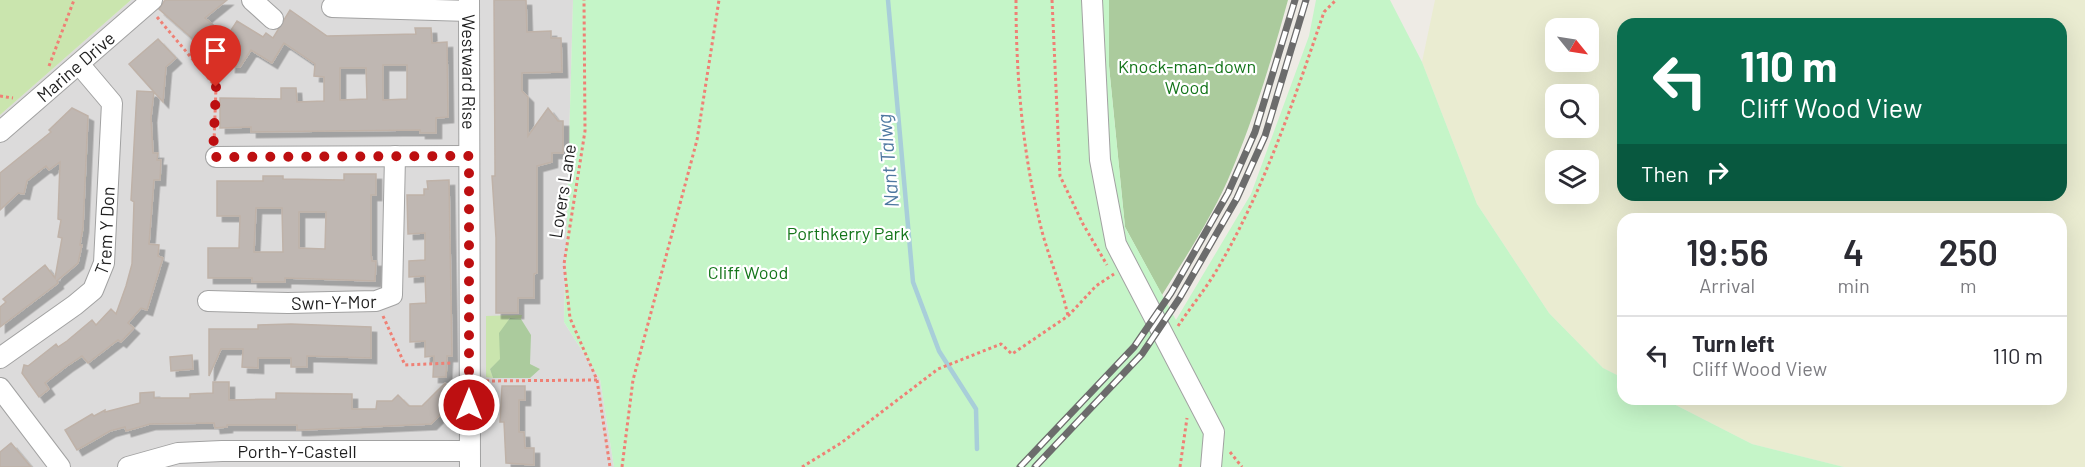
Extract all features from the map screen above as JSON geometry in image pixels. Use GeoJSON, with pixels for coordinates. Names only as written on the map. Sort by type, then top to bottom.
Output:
{"type":"FeatureCollection","features":[{"type":"Feature","properties":{"kind":"street"},"geometry":{"type":"LineString","coordinates":[[252,0],[273,19]]}},
{"type":"Feature","properties":{"kind":"street"},"geometry":{"type":"LineString","coordinates":[[1092,0],[1100,160],[1116,244],[1214,432],[1211,467]]}},
{"type":"Feature","properties":{"kind":"street","name":"Marine Drive"},"geometry":{"type":"LineString","coordinates":[[0,132],[149,2]]}},
{"type":"Feature","properties":{"kind":"street"},"geometry":{"type":"LineString","coordinates":[[332,6],[469,5]]}},
{"type":"Feature","properties":{"kind":"street","name":"Westward Rise"},"geometry":{"type":"LineString","coordinates":[[469,5],[470,459]]}},
{"type":"Feature","properties":{"kind":"street","name":"Trem Y Don"},"geometry":{"type":"LineString","coordinates":[[0,358],[93,290],[104,263],[112,103],[79,64]]}},
{"type":"Feature","properties":{"kind":"street","name":"Swn-Y-Mor"},"geometry":{"type":"LineString","coordinates":[[208,301],[288,303],[376,301],[392,295],[395,156]]}},
{"type":"Feature","properties":{"kind":"street"},"geometry":{"type":"LineString","coordinates":[[216,157],[469,156]]}},
{"type":"Feature","properties":{"kind":"street"},"geometry":{"type":"LineString","coordinates":[[0,388],[60,467]]}},
{"type":"Feature","properties":{"kind":"street","name":"Porth-Y-Castell"},"geometry":{"type":"LineString","coordinates":[[128,467],[178,453],[222,459],[470,459]]}},
{"type":"Feature","properties":{"kind":"path"},"geometry":{"type":"LineString","coordinates":[[47,72],[74,0]]}},
{"type":"Feature","properties":{"kind":"path","name":"Lovers Lane"},"geometry":{"type":"LineString","coordinates":[[584,0],[585,131],[564,264],[570,318],[597,380],[610,467]]}},
{"type":"Feature","properties":{"kind":"path"},"geometry":{"type":"LineString","coordinates":[[622,467],[633,380],[698,140],[719,0]]}},
{"type":"Feature","properties":{"kind":"path"},"geometry":{"type":"LineString","coordinates":[[1016,0],[1016,36],[1025,153],[1039,222],[1068,316]]}},
{"type":"Feature","properties":{"kind":"path"},"geometry":{"type":"LineString","coordinates":[[1168,340],[1215,272],[1245,214],[1291,109],[1324,12],[1336,0]]}},
{"type":"Feature","properties":{"kind":"path"},"geometry":{"type":"LineString","coordinates":[[149,2],[216,87],[213,155],[216,157]]}},
{"type":"Feature","properties":{"kind":"path"},"geometry":{"type":"LineString","coordinates":[[802,467],[841,443],[938,369],[1001,344],[1012,354],[1068,316],[1096,286],[1127,266]]}},
{"type":"Feature","properties":{"kind":"path"},"geometry":{"type":"LineString","coordinates":[[376,301],[405,365],[443,363]]}},
{"type":"Feature","properties":{"kind":"path"},"geometry":{"type":"LineString","coordinates":[[469,381],[597,380]]}},
{"type":"Feature","properties":{"kind":"shaded area"},"geometry":{"type":"Polygon","coordinates":[[[131,0],[573,0],[564,322],[600,379],[614,467],[0,467],[0,115],[131,0]]]}},
{"type":"Feature","properties":{"kind":"green space"},"geometry":{"type":"Polygon","coordinates":[[[0,0],[131,0],[0,115],[0,0]]]}},
{"type":"Feature","properties":{"kind":"green space","name":"Porthkerry Park"},"geometry":{"type":"Polygon","coordinates":[[[573,0],[1109,0],[1109,66],[1125,227],[1176,320],[1251,194],[1309,36],[1316,0],[1390,0],[1422,62],[1477,204],[1549,313],[1603,368],[1617,375],[1617,405],[1676,405],[1752,444],[1844,467],[614,467],[600,379],[564,322],[573,0]]]}},
{"type":"Feature","properties":{"kind":"green space","name":"Knock-man-down Wood"},"geometry":{"type":"Polygon","coordinates":[[[1109,0],[1288,0],[1263,86],[1232,170],[1209,218],[1162,295],[1125,227],[1109,66],[1109,0]]]}},
{"type":"Feature","properties":{"kind":"green space"},"geometry":{"type":"Polygon","coordinates":[[[1435,0],[2085,0],[2085,467],[1844,467],[1752,444],[1676,405],[2067,405],[2067,213],[1617,213],[1617,375],[1603,368],[1549,313],[1477,204],[1422,62],[1435,0]]]}},
{"type":"Feature","properties":{"kind":"green space"},"geometry":{"type":"Polygon","coordinates":[[[522,315],[521,319],[509,318],[501,359],[490,369],[493,378],[486,377],[486,316],[522,315]]]}},
{"type":"Feature","properties":{"kind":"green space"},"geometry":{"type":"Polygon","coordinates":[[[510,318],[521,319],[531,335],[530,364],[540,369],[530,378],[493,378],[490,369],[500,359],[499,333],[510,318]]]}},
{"type":"Feature","properties":{"kind":"building"},"geometry":{"type":"Polygon","coordinates":[[[165,0],[227,0],[205,18],[223,33],[199,34],[194,40],[159,9],[165,0]]]}},
{"type":"Feature","properties":{"kind":"building"},"geometry":{"type":"Polygon","coordinates":[[[494,0],[526,0],[527,32],[551,31],[551,38],[561,38],[562,72],[522,73],[522,91],[528,97],[528,136],[548,108],[558,121],[563,121],[563,153],[552,153],[552,162],[537,166],[537,273],[534,274],[534,298],[518,298],[518,313],[496,313],[496,238],[492,176],[495,176],[494,0]]]}},
{"type":"Feature","properties":{"kind":"building"},"geometry":{"type":"Polygon","coordinates":[[[290,10],[327,36],[416,34],[415,28],[431,28],[432,43],[447,42],[448,117],[436,118],[436,133],[420,133],[420,130],[251,132],[251,127],[220,128],[220,98],[281,99],[281,88],[296,88],[297,102],[324,101],[324,77],[314,76],[315,64],[284,43],[272,63],[251,50],[240,67],[230,67],[231,55],[220,47],[237,21],[263,37],[266,33],[273,38],[290,10]],[[383,65],[383,100],[407,99],[407,65],[383,65]],[[340,68],[340,100],[367,99],[366,68],[340,68]]]}},
{"type":"Feature","properties":{"kind":"building"},"geometry":{"type":"Polygon","coordinates":[[[158,39],[176,58],[166,67],[163,102],[129,64],[158,39]]]}},
{"type":"Feature","properties":{"kind":"building"},"geometry":{"type":"Polygon","coordinates":[[[137,91],[154,92],[151,117],[153,153],[158,153],[157,160],[161,160],[160,180],[154,180],[149,244],[159,245],[158,256],[163,258],[147,310],[141,308],[128,323],[134,328],[121,342],[118,340],[88,363],[82,356],[67,366],[45,383],[49,389],[39,397],[22,373],[24,365],[28,366],[56,344],[58,347],[92,320],[96,325],[111,309],[116,314],[132,264],[134,202],[131,200],[137,91]]]}},
{"type":"Feature","properties":{"kind":"building"},"geometry":{"type":"Polygon","coordinates":[[[72,108],[88,116],[83,227],[80,245],[82,245],[78,263],[57,281],[58,283],[0,327],[0,307],[6,302],[3,299],[45,265],[55,278],[62,238],[58,237],[61,220],[58,219],[60,162],[49,170],[46,166],[27,181],[24,194],[18,193],[0,210],[0,173],[51,132],[49,130],[72,108]]]}},
{"type":"Feature","properties":{"kind":"building"},"geometry":{"type":"Polygon","coordinates":[[[344,174],[376,174],[376,195],[371,195],[371,254],[372,261],[376,261],[375,281],[285,278],[285,282],[252,282],[252,278],[208,278],[208,248],[239,248],[240,216],[217,216],[217,181],[263,181],[263,176],[283,176],[283,179],[344,180],[344,174]],[[256,208],[254,252],[283,252],[282,208],[256,208]],[[299,212],[299,248],[325,249],[326,212],[299,212]]]}},
{"type":"Feature","properties":{"kind":"building"},"geometry":{"type":"Polygon","coordinates":[[[449,180],[452,356],[447,356],[446,377],[433,377],[434,356],[425,357],[425,341],[410,342],[410,304],[426,303],[425,276],[409,277],[409,261],[425,260],[425,233],[408,234],[407,195],[424,195],[424,189],[428,189],[427,181],[449,180]]]}},
{"type":"Feature","properties":{"kind":"building"},"geometry":{"type":"Polygon","coordinates":[[[258,325],[371,327],[371,358],[307,356],[307,367],[291,367],[291,358],[258,358],[258,368],[242,367],[243,349],[221,349],[209,376],[209,329],[258,329],[258,325]]]}},
{"type":"Feature","properties":{"kind":"building"},"geometry":{"type":"Polygon","coordinates":[[[192,355],[193,369],[171,371],[170,357],[192,355]]]}},
{"type":"Feature","properties":{"kind":"building"},"geometry":{"type":"Polygon","coordinates":[[[213,382],[229,382],[229,400],[276,399],[276,393],[352,394],[352,409],[376,409],[377,401],[392,401],[398,395],[409,406],[422,406],[445,383],[458,397],[431,424],[297,430],[297,425],[227,425],[227,427],[215,428],[214,423],[150,424],[126,431],[125,427],[110,431],[77,450],[65,430],[92,414],[94,416],[105,410],[105,412],[140,403],[140,393],[154,392],[154,398],[190,398],[190,394],[213,393],[213,382]]]}},
{"type":"Feature","properties":{"kind":"building"},"geometry":{"type":"Polygon","coordinates":[[[502,386],[525,386],[525,400],[519,400],[519,432],[524,432],[525,448],[534,448],[534,465],[506,463],[504,422],[500,422],[502,386]]]}},
{"type":"Feature","properties":{"kind":"building"},"geometry":{"type":"Polygon","coordinates":[[[11,443],[31,467],[0,467],[0,452],[11,443]]]}},
{"type":"Feature","properties":{"kind":"waterway","name":"Nant Talwg"},"geometry":{"type":"LineString","coordinates":[[888,0],[913,282],[939,351],[976,409],[977,449]]}},
{"type":"Feature","properties":{"kind":"railway"},"geometry":{"type":"LineString","coordinates":[[1020,467],[1134,347],[1171,293],[1228,193],[1255,132],[1295,0]]}},
{"type":"Feature","properties":{"kind":"railway"},"geometry":{"type":"LineString","coordinates":[[1035,467],[1142,354],[1179,299],[1237,198],[1265,136],[1306,0]]}},
{"type":"Feature","properties":{"kind":"route"},"geometry":{"type":"LineString","coordinates":[[216,87],[213,155],[216,157],[469,156],[469,405]]}},
{"type":"Feature","properties":{"kind":"park label","name":"Cliff Wood"},"geometry":{"type":"Point","coordinates":[748,272]}}]}
